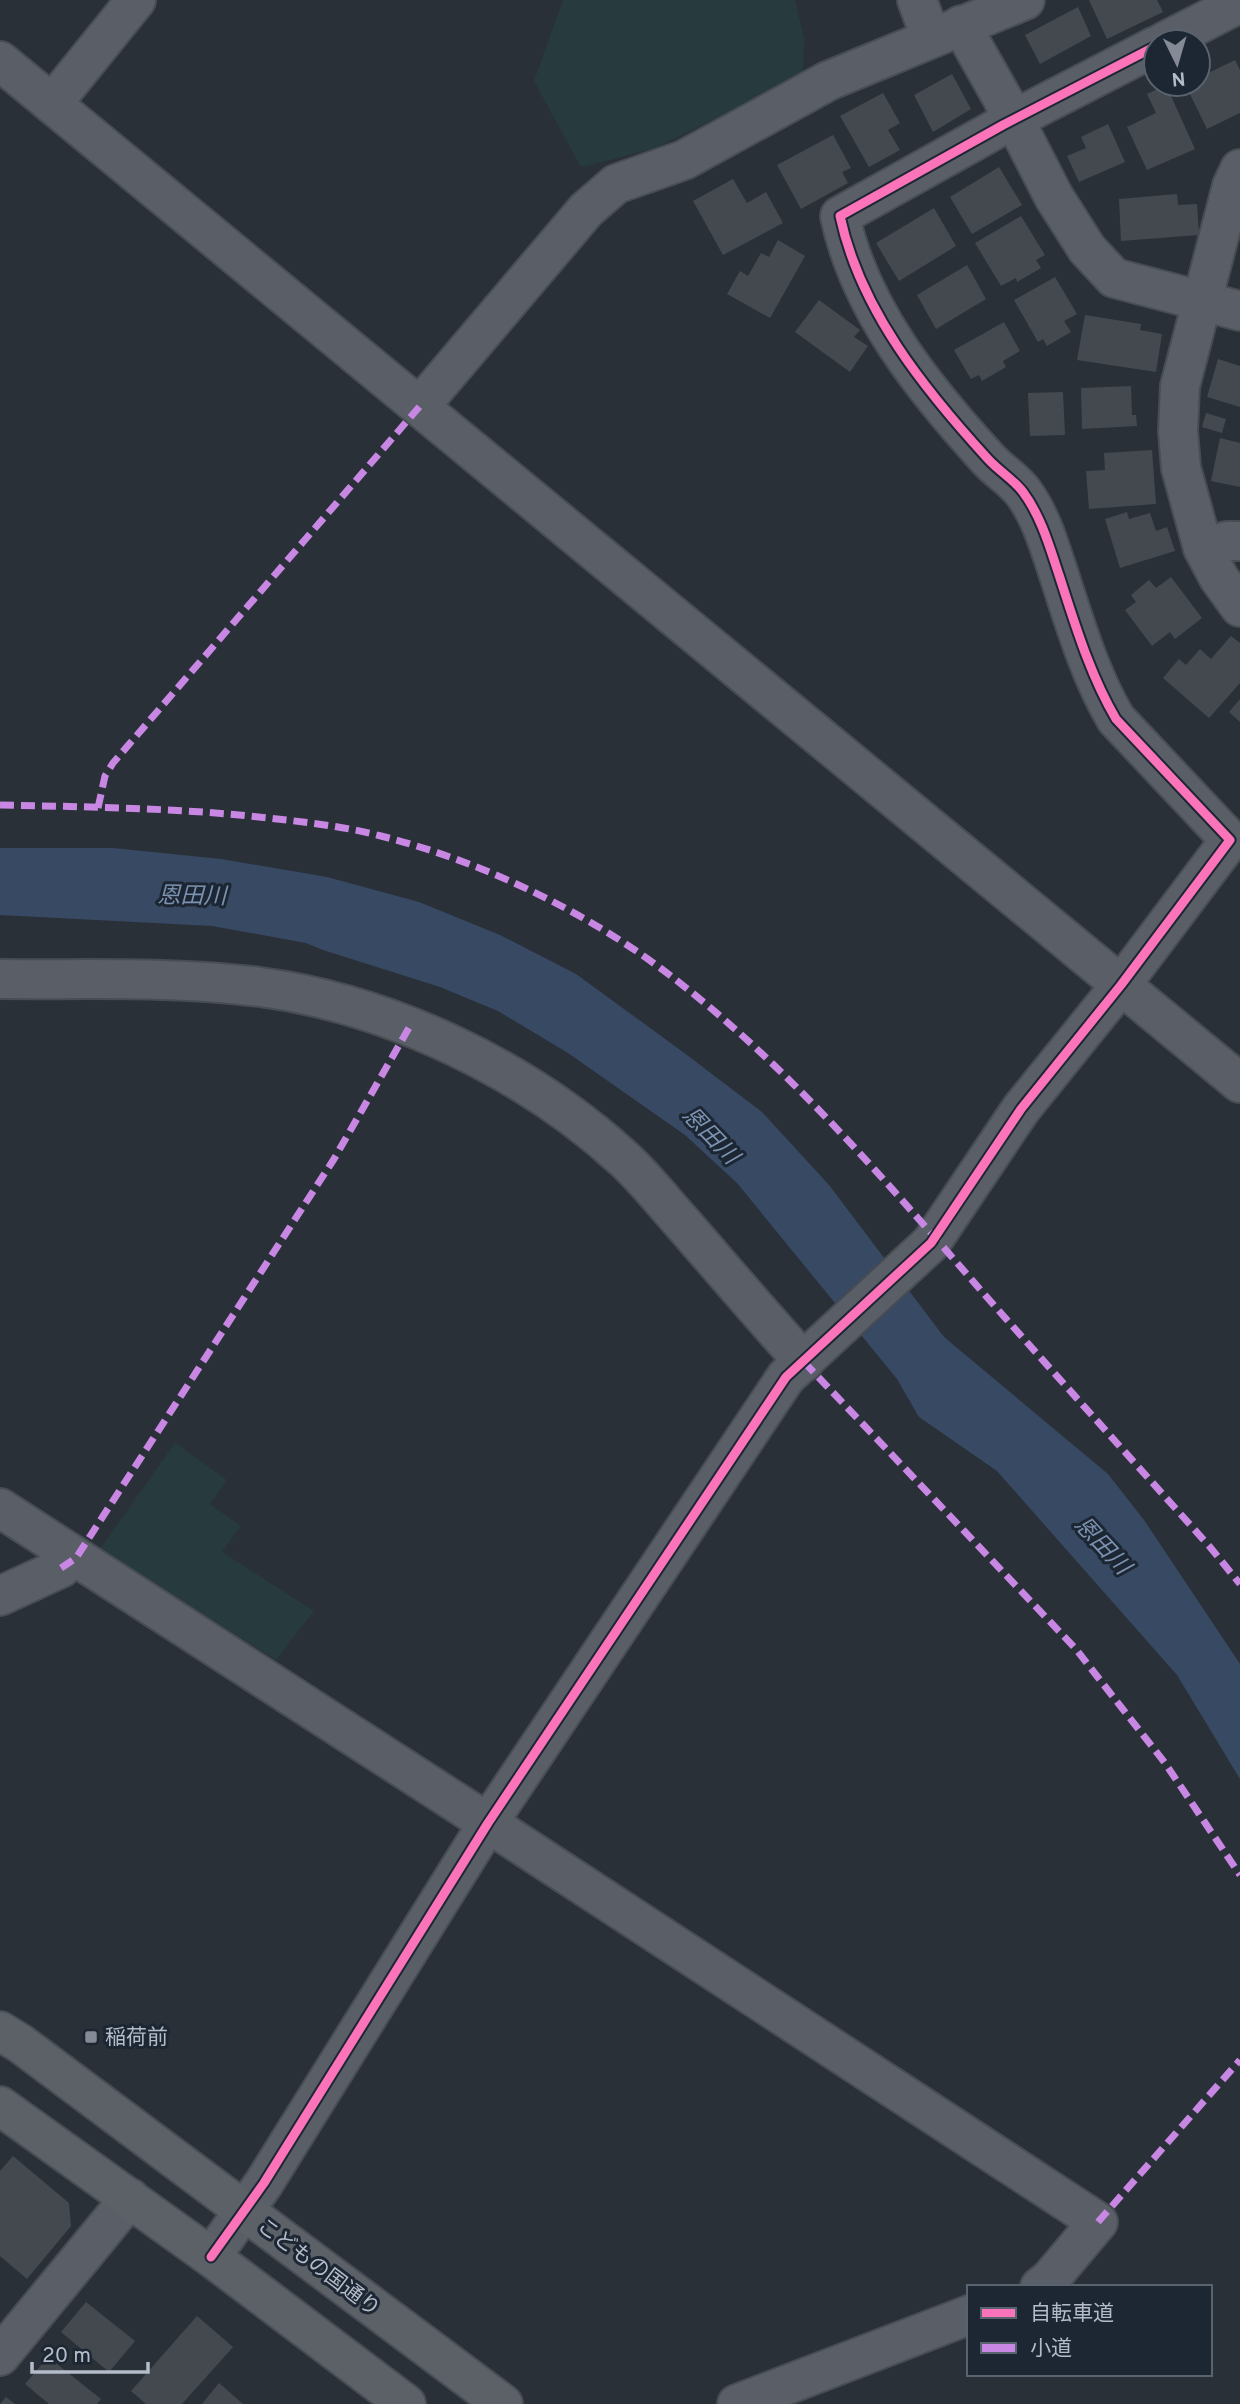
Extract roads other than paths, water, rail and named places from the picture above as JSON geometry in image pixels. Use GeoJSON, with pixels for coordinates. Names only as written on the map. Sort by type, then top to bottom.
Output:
{"type":"FeatureCollection","features":[{"type":"Feature","properties":{"kind":"main road","name":"こどもの国通り"},"geometry":{"type":"LineString","coordinates":[[0,2031],[503,2404]]}},
{"type":"Feature","properties":{"kind":"main road"},"geometry":{"type":"LineString","coordinates":[[0,2106],[211,2257],[406,2404]]}},
{"type":"Feature","properties":{"kind":"street"},"geometry":{"type":"LineString","coordinates":[[52,104],[136,0]]}},
{"type":"Feature","properties":{"kind":"street"},"geometry":{"type":"LineString","coordinates":[[917,0],[946,32],[1014,119],[1054,197],[1087,249],[1114,278],[1240,311]]}},
{"type":"Feature","properties":{"kind":"street"},"geometry":{"type":"LineString","coordinates":[[420,406],[586,209],[616,184],[684,160],[828,81],[1025,0]]}},
{"type":"Feature","properties":{"kind":"street"},"geometry":{"type":"LineString","coordinates":[[1191,28],[1240,3]]}},
{"type":"Feature","properties":{"kind":"street"},"geometry":{"type":"LineString","coordinates":[[211,2257],[264,2183],[488,1822],[786,1377],[931,1242],[1021,1109],[1121,985],[1235,834],[1116,719],[1103,697],[1075,625],[1045,533],[1023,492],[990,461],[920,379],[879,316],[847,247],[840,216],[1014,119],[1142,53]]}},
{"type":"Feature","properties":{"kind":"street"},"geometry":{"type":"LineString","coordinates":[[0,61],[1240,1083]]}},
{"type":"Feature","properties":{"kind":"street"},"geometry":{"type":"LineString","coordinates":[[1240,169],[1232,186],[1180,386],[1178,431],[1181,468],[1203,548],[1219,578],[1240,607]]}},
{"type":"Feature","properties":{"kind":"street"},"geometry":{"type":"LineString","coordinates":[[1203,548],[1227,541],[1240,541]]}},
{"type":"Feature","properties":{"kind":"street"},"geometry":{"type":"LineString","coordinates":[[0,979],[193,982],[260,987],[326,1000],[372,1013],[445,1042],[488,1063],[527,1087],[566,1113],[624,1159],[807,1358]]}},
{"type":"Feature","properties":{"kind":"street"},"geometry":{"type":"LineString","coordinates":[[0,1508],[488,1822],[1098,2222],[1042,2285]]}},
{"type":"Feature","properties":{"kind":"street"},"geometry":{"type":"LineString","coordinates":[[0,1596],[61,1568]]}},
{"type":"Feature","properties":{"kind":"street"},"geometry":{"type":"LineString","coordinates":[[0,2356],[130,2198]]}},
{"type":"Feature","properties":{"kind":"street"},"geometry":{"type":"LineString","coordinates":[[737,2404],[967,2316]]}},
{"type":"Feature","properties":{"kind":"water","name":"恩田川"},"geometry":{"type":"Polygon","coordinates":[[[0,848],[113,848],[221,859],[327,877],[419,902],[500,935],[576,974],[683,1052],[762,1112],[829,1185],[944,1337],[1108,1474],[1144,1520],[1240,1664],[1240,1779],[1177,1675],[997,1471],[919,1417],[897,1379],[737,1183],[685,1135],[568,1053],[498,1011],[440,987],[306,943],[212,926],[0,915],[0,848]]]}},
{"type":"Feature","properties":{"kind":"place","name":"稲荷前"},"geometry":{"type":"Point","coordinates":[91,2037]}}]}
